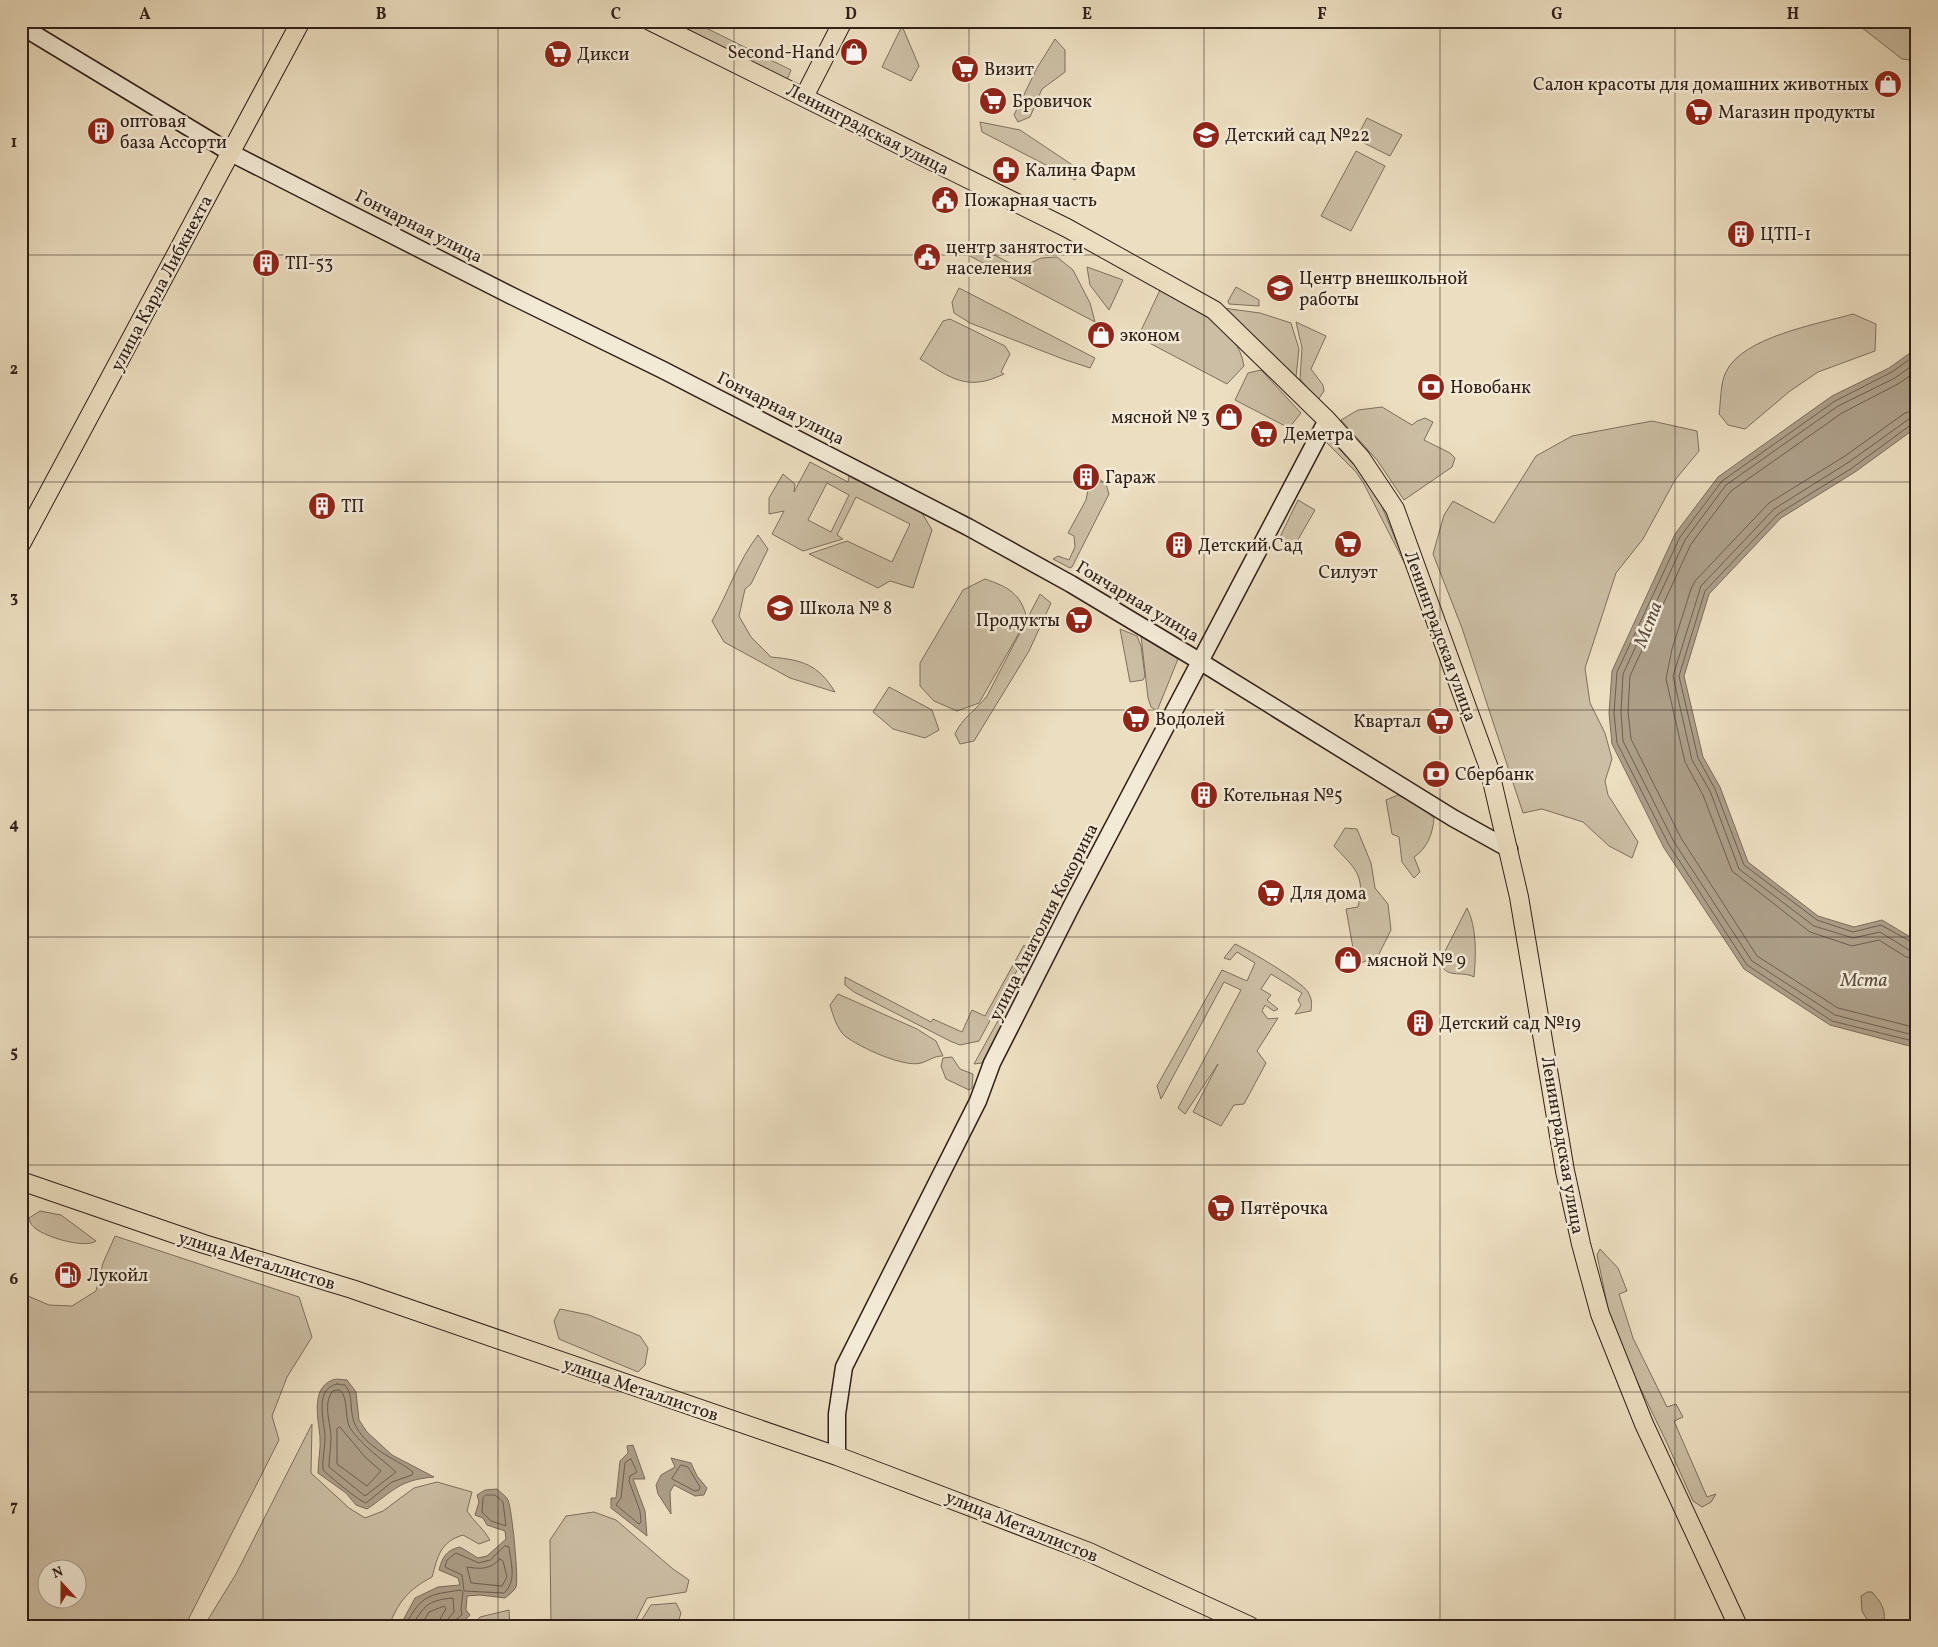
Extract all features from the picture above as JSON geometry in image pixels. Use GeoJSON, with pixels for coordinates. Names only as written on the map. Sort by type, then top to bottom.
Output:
{"type":"FeatureCollection","features":[{"type":"Feature","properties":{"kind":"main road","name":"улица Карла Либкнехта"},"geometry":{"type":"LineString","coordinates":[[21,544],[301,21]]}},
{"type":"Feature","properties":{"kind":"main road","name":"Ленинградская улица"},"geometry":{"type":"LineString","coordinates":[[650,21],[1075,232],[1214,310],[1327,420],[1361,458],[1395,510],[1489,768],[1509,849],[1527,943],[1565,1171],[1581,1244],[1600,1314],[1644,1424],[1738,1626]]}},
{"type":"Feature","properties":{"kind":"main road"},"geometry":{"type":"LineString","coordinates":[[804,97],[843,21]]}},
{"type":"Feature","properties":{"kind":"main road","name":"улица Металлистов"},"geometry":{"type":"LineString","coordinates":[[21,1181],[204,1244],[352,1289],[837,1456],[1089,1552],[1250,1626]]}},
{"type":"Feature","properties":{"kind":"street","name":"Гончарная улица"},"geometry":{"type":"LineString","coordinates":[[21,26],[231,153],[512,296],[663,370],[968,527],[1071,584],[1202,662],[1453,818],[1509,849]]}},
{"type":"Feature","properties":{"kind":"street","name":"улица Анатолия Кокорина"},"geometry":{"type":"LineString","coordinates":[[837,1456],[837,1414],[844,1367],[978,1101],[992,1063],[1072,905],[1202,662],[1327,420]]}},
{"type":"Feature","properties":{"kind":"shaded area"},"geometry":{"type":"Polygon","coordinates":[[[671,21],[692,21],[791,70],[787,80],[671,21]]]}},
{"type":"Feature","properties":{"kind":"shaded area"},"geometry":{"type":"Polygon","coordinates":[[[1858,21],[1917,21],[1917,61],[1902,59],[1861,27],[1858,21]]]}},
{"type":"Feature","properties":{"kind":"shaded area"},"geometry":{"type":"Polygon","coordinates":[[[902,26],[919,66],[911,81],[882,67],[902,26]]]}},
{"type":"Feature","properties":{"kind":"shaded area"},"geometry":{"type":"Polygon","coordinates":[[[1055,39],[1065,50],[1065,72],[1042,89],[1030,117],[1018,122],[1014,115],[1037,68],[1055,39]]]}},
{"type":"Feature","properties":{"kind":"shaded area"},"geometry":{"type":"Polygon","coordinates":[[[1367,118],[1402,135],[1390,156],[1356,139],[1367,118]]]}},
{"type":"Feature","properties":{"kind":"shaded area"},"geometry":{"type":"Polygon","coordinates":[[[980,122],[1020,130],[1080,170],[1075,180],[982,132],[980,122]]]}},
{"type":"Feature","properties":{"kind":"shaded area"},"geometry":{"type":"Polygon","coordinates":[[[1356,151],[1385,166],[1351,231],[1321,216],[1356,151]]]}},
{"type":"Feature","properties":{"kind":"shaded area"},"geometry":{"type":"Polygon","coordinates":[[[977,246],[1010,263],[1026,265],[1041,258],[1057,257],[1073,270],[1090,303],[1095,322],[968,255],[968,247],[977,246]]]}},
{"type":"Feature","properties":{"kind":"shaded area"},"geometry":{"type":"Polygon","coordinates":[[[1087,267],[1123,280],[1109,310],[1090,285],[1087,267]]]}},
{"type":"Feature","properties":{"kind":"shaded area"},"geometry":{"type":"Polygon","coordinates":[[[1236,287],[1259,300],[1259,306],[1229,304],[1228,301],[1236,287]]]}},
{"type":"Feature","properties":{"kind":"shaded area"},"geometry":{"type":"Polygon","coordinates":[[[959,288],[1095,358],[1090,368],[970,323],[954,313],[952,302],[959,288]]]}},
{"type":"Feature","properties":{"kind":"shaded area"},"geometry":{"type":"Polygon","coordinates":[[[1160,290],[1212,319],[1233,340],[1240,352],[1244,366],[1227,384],[1138,337],[1160,290]]]}},
{"type":"Feature","properties":{"kind":"shaded area"},"geometry":{"type":"Polygon","coordinates":[[[1223,308],[1260,313],[1291,323],[1299,349],[1296,377],[1223,308]]]}},
{"type":"Feature","properties":{"kind":"shaded area"},"geometry":{"type":"Polygon","coordinates":[[[1853,314],[1876,324],[1875,351],[1818,372],[1790,391],[1745,429],[1728,425],[1719,414],[1724,376],[1735,360],[1748,350],[1782,334],[1853,314]]]}},
{"type":"Feature","properties":{"kind":"shaded area"},"geometry":{"type":"Polygon","coordinates":[[[950,319],[1005,346],[1010,354],[1001,372],[1004,374],[980,382],[969,382],[950,377],[920,359],[943,321],[950,319]]]}},
{"type":"Feature","properties":{"kind":"shaded area"},"geometry":{"type":"Polygon","coordinates":[[[1296,322],[1326,336],[1311,369],[1323,385],[1324,391],[1318,400],[1300,379],[1302,348],[1296,322]]]}},
{"type":"Feature","properties":{"kind":"shaded area"},"geometry":{"type":"Polygon","coordinates":[[[1261,370],[1301,413],[1289,428],[1235,400],[1248,373],[1261,370]]]}},
{"type":"Feature","properties":{"kind":"shaded area"},"geometry":{"type":"Polygon","coordinates":[[[1382,407],[1412,425],[1425,418],[1433,422],[1424,440],[1450,453],[1455,458],[1452,467],[1404,500],[1377,460],[1341,420],[1358,410],[1382,407]]]}},
{"type":"Feature","properties":{"kind":"shaded area"},"geometry":{"type":"Polygon","coordinates":[[[1652,421],[1697,431],[1699,451],[1675,480],[1643,539],[1616,573],[1585,668],[1590,703],[1605,733],[1612,759],[1605,781],[1608,795],[1638,842],[1632,858],[1609,846],[1583,822],[1542,809],[1523,813],[1462,628],[1433,554],[1444,515],[1453,501],[1494,523],[1536,456],[1572,436],[1652,421]]]}},
{"type":"Feature","properties":{"kind":"shaded area"},"geometry":{"type":"Polygon","coordinates":[[[1330,439],[1368,480],[1376,492],[1408,570],[1364,484],[1356,472],[1327,443],[1330,439]]]}},
{"type":"Feature","properties":{"kind":"shaded area"},"geometry":{"type":"Polygon","coordinates":[[[810,462],[848,482],[849,476],[922,513],[932,530],[913,588],[890,581],[878,588],[809,554],[847,541],[892,562],[910,524],[856,497],[837,535],[843,539],[803,551],[772,534],[784,511],[769,514],[769,498],[783,474],[795,484],[794,492],[810,462]],[[827,483],[808,520],[831,532],[849,495],[827,483]]]}},
{"type":"Feature","properties":{"kind":"shaded area"},"geometry":{"type":"Polygon","coordinates":[[[1095,476],[1106,484],[1109,494],[1070,568],[1053,559],[1058,556],[1069,560],[1075,547],[1074,536],[1068,533],[1086,500],[1089,485],[1095,476]]]}},
{"type":"Feature","properties":{"kind":"shaded area"},"geometry":{"type":"Polygon","coordinates":[[[1298,500],[1315,510],[1296,543],[1279,539],[1298,500]]]}},
{"type":"Feature","properties":{"kind":"shaded area"},"geometry":{"type":"Polygon","coordinates":[[[758,535],[768,549],[751,584],[745,589],[739,616],[751,637],[771,657],[792,660],[808,665],[822,675],[835,692],[790,678],[724,642],[712,621],[739,566],[758,535]]]}},
{"type":"Feature","properties":{"kind":"shaded area"},"geometry":{"type":"Polygon","coordinates":[[[985,579],[1012,592],[1021,603],[1027,619],[979,703],[957,711],[934,701],[920,686],[920,663],[963,590],[985,579]]]}},
{"type":"Feature","properties":{"kind":"shaded area"},"geometry":{"type":"Polygon","coordinates":[[[1040,594],[1051,603],[1029,651],[974,741],[960,744],[955,734],[958,728],[987,696],[1040,594]]]}},
{"type":"Feature","properties":{"kind":"shaded area"},"geometry":{"type":"Polygon","coordinates":[[[1120,629],[1137,636],[1141,646],[1145,676],[1143,680],[1130,682],[1120,629]]]}},
{"type":"Feature","properties":{"kind":"shaded area"},"geometry":{"type":"Polygon","coordinates":[[[1141,636],[1178,659],[1157,711],[1151,707],[1148,698],[1141,636]]]}},
{"type":"Feature","properties":{"kind":"shaded area"},"geometry":{"type":"Polygon","coordinates":[[[889,687],[932,710],[939,730],[925,738],[893,729],[873,712],[889,687]]]}},
{"type":"Feature","properties":{"kind":"shaded area"},"geometry":{"type":"Polygon","coordinates":[[[1398,795],[1417,804],[1434,818],[1429,840],[1419,854],[1414,857],[1420,872],[1414,878],[1402,862],[1399,837],[1392,834],[1386,800],[1398,795]]]}},
{"type":"Feature","properties":{"kind":"shaded area"},"geometry":{"type":"Polygon","coordinates":[[[1345,828],[1357,829],[1371,863],[1375,888],[1388,904],[1391,930],[1378,956],[1356,965],[1346,909],[1358,907],[1360,896],[1359,879],[1352,866],[1334,846],[1345,828]]]}},
{"type":"Feature","properties":{"kind":"shaded area"},"geometry":{"type":"Polygon","coordinates":[[[1467,908],[1474,932],[1474,977],[1450,973],[1442,967],[1440,961],[1467,908]]]}},
{"type":"Feature","properties":{"kind":"shaded area"},"geometry":{"type":"Polygon","coordinates":[[[1235,944],[1274,966],[1303,987],[1310,997],[1311,1011],[1295,1014],[1301,1005],[1298,1000],[1302,993],[1271,974],[1261,989],[1271,995],[1267,1000],[1278,1009],[1274,1011],[1265,1005],[1262,1011],[1268,1019],[1278,1018],[1257,1051],[1266,1063],[1244,1104],[1234,1105],[1221,1126],[1193,1112],[1218,1064],[1185,1114],[1178,1108],[1241,990],[1224,982],[1161,1099],[1157,1086],[1222,970],[1247,981],[1255,963],[1237,952],[1230,960],[1224,958],[1235,944]]]}},
{"type":"Feature","properties":{"kind":"shaded area"},"geometry":{"type":"Polygon","coordinates":[[[1024,945],[1028,950],[979,1041],[960,1045],[950,1041],[854,992],[845,985],[845,977],[931,1022],[933,1019],[962,1032],[972,1010],[985,1016],[1024,945]]]}},
{"type":"Feature","properties":{"kind":"shaded area"},"geometry":{"type":"Polygon","coordinates":[[[1025,972],[1028,976],[982,1063],[974,1064],[1025,972]]]}},
{"type":"Feature","properties":{"kind":"shaded area"},"geometry":{"type":"Polygon","coordinates":[[[838,994],[917,1029],[936,1041],[943,1056],[913,1064],[882,1056],[852,1041],[840,1030],[830,1005],[838,994]]]}},
{"type":"Feature","properties":{"kind":"shaded area"},"geometry":{"type":"Polygon","coordinates":[[[952,1057],[960,1069],[973,1074],[972,1088],[969,1090],[946,1079],[941,1066],[943,1058],[952,1057]]]}},
{"type":"Feature","properties":{"kind":"shaded area"},"geometry":{"type":"Polygon","coordinates":[[[40,1211],[61,1215],[96,1241],[83,1244],[47,1235],[30,1222],[29,1218],[40,1211]]]}},
{"type":"Feature","properties":{"kind":"shaded area"},"geometry":{"type":"Polygon","coordinates":[[[115,1236],[299,1297],[312,1337],[287,1377],[272,1416],[279,1440],[186,1624],[21,1626],[21,1293],[49,1305],[72,1306],[96,1291],[103,1263],[115,1236]]]}},
{"type":"Feature","properties":{"kind":"shaded area"},"geometry":{"type":"Polygon","coordinates":[[[1600,1249],[1618,1268],[1627,1291],[1619,1294],[1633,1338],[1667,1407],[1676,1404],[1683,1417],[1674,1421],[1707,1497],[1716,1494],[1711,1502],[1702,1507],[1693,1501],[1633,1373],[1610,1318],[1597,1255],[1600,1249]]]}},
{"type":"Feature","properties":{"kind":"shaded area"},"geometry":{"type":"Polygon","coordinates":[[[560,1309],[589,1315],[640,1336],[648,1348],[645,1365],[638,1372],[559,1339],[554,1321],[560,1309]]]}},
{"type":"Feature","properties":{"kind":"shaded area"},"geometry":{"type":"Polygon","coordinates":[[[312,1424],[311,1473],[349,1508],[365,1518],[383,1511],[414,1488],[437,1482],[472,1492],[467,1511],[490,1540],[479,1544],[463,1535],[449,1542],[438,1556],[432,1577],[417,1586],[405,1597],[396,1610],[389,1626],[204,1626],[236,1574],[312,1424]]]}},
{"type":"Feature","properties":{"kind":"shaded area"},"geometry":{"type":"Polygon","coordinates":[[[594,1512],[616,1520],[673,1569],[689,1580],[686,1592],[647,1598],[633,1626],[551,1626],[550,1540],[566,1516],[594,1512]]]}},
{"type":"Feature","properties":{"kind":"shaded area"},"geometry":{"type":"Polygon","coordinates":[[[1867,1592],[1872,1592],[1883,1609],[1884,1621],[1875,1625],[1869,1623],[1862,1611],[1861,1596],[1867,1592]]]}},
{"type":"Feature","properties":{"kind":"shaded area"},"geometry":{"type":"Polygon","coordinates":[[[676,1603],[681,1613],[677,1626],[638,1626],[651,1605],[676,1603]]]}},
{"type":"Feature","properties":{"kind":"shaded area"},"geometry":{"type":"Polygon","coordinates":[[[509,1610],[510,1626],[471,1626],[480,1617],[509,1610]]]}},
{"type":"Feature","properties":{"kind":"water","name":"Мста"},"geometry":{"type":"Polygon","coordinates":[[[1917,348],[1917,427],[1855,472],[1781,518],[1709,594],[1684,676],[1703,757],[1720,787],[1748,862],[1818,916],[1854,927],[1882,920],[1917,941],[1917,1048],[1830,1025],[1744,969],[1664,848],[1612,744],[1609,713],[1612,671],[1675,534],[1718,477],[1832,396],[1889,368],[1917,348]]]}},
{"type":"Feature","properties":{"kind":"water"},"geometry":{"type":"Polygon","coordinates":[[[336,1379],[347,1380],[356,1392],[359,1420],[367,1432],[392,1455],[434,1477],[422,1478],[397,1487],[367,1509],[356,1505],[346,1493],[318,1473],[320,1441],[317,1411],[319,1395],[322,1388],[328,1382],[336,1379]]]}},
{"type":"Feature","properties":{"kind":"water"},"geometry":{"type":"Polygon","coordinates":[[[633,1445],[645,1479],[633,1479],[645,1511],[647,1536],[611,1508],[611,1498],[616,1498],[620,1461],[628,1453],[627,1446],[633,1445]]]}},
{"type":"Feature","properties":{"kind":"water"},"geometry":{"type":"Polygon","coordinates":[[[671,1458],[691,1463],[697,1476],[707,1488],[704,1495],[695,1496],[674,1485],[670,1492],[671,1514],[658,1494],[656,1485],[661,1475],[675,1467],[671,1458]]]}},
{"type":"Feature","properties":{"kind":"water"},"geometry":{"type":"Polygon","coordinates":[[[497,1489],[508,1500],[510,1506],[516,1559],[516,1587],[505,1598],[480,1595],[467,1596],[466,1610],[470,1615],[464,1621],[456,1624],[437,1627],[400,1626],[415,1598],[438,1587],[460,1585],[458,1578],[439,1570],[443,1558],[448,1552],[460,1547],[478,1558],[487,1556],[506,1539],[505,1531],[487,1525],[483,1518],[475,1515],[479,1502],[477,1495],[485,1490],[497,1489]]]}},
{"type":"Feature","properties":{"kind":"place","name":"Second-Hand"},"geometry":{"type":"Point","coordinates":[854,52]}},
{"type":"Feature","properties":{"kind":"place","name":"Дикси"},"geometry":{"type":"Point","coordinates":[558,54]}},
{"type":"Feature","properties":{"kind":"place","name":"Визит"},"geometry":{"type":"Point","coordinates":[965,69]}},
{"type":"Feature","properties":{"kind":"place","name":"Салон красоты для домашних животных"},"geometry":{"type":"Point","coordinates":[1888,84]}},
{"type":"Feature","properties":{"kind":"place","name":"Бровичок"},"geometry":{"type":"Point","coordinates":[993,101]}},
{"type":"Feature","properties":{"kind":"place","name":"Магазин продукты"},"geometry":{"type":"Point","coordinates":[1699,112]}},
{"type":"Feature","properties":{"kind":"place","name":"оптовая база Ассорти"},"geometry":{"type":"Point","coordinates":[101,131]}},
{"type":"Feature","properties":{"kind":"place","name":"Детский сад №22"},"geometry":{"type":"Point","coordinates":[1206,135]}},
{"type":"Feature","properties":{"kind":"place","name":"Калина Фарм"},"geometry":{"type":"Point","coordinates":[1006,170]}},
{"type":"Feature","properties":{"kind":"place","name":"Пожарная часть"},"geometry":{"type":"Point","coordinates":[945,200]}},
{"type":"Feature","properties":{"kind":"place","name":"ЦТП-1"},"geometry":{"type":"Point","coordinates":[1741,234]}},
{"type":"Feature","properties":{"kind":"place","name":"центр занятости населения"},"geometry":{"type":"Point","coordinates":[927,257]}},
{"type":"Feature","properties":{"kind":"place","name":"ТП-53"},"geometry":{"type":"Point","coordinates":[266,263]}},
{"type":"Feature","properties":{"kind":"place","name":"Центр внешкольной работы"},"geometry":{"type":"Point","coordinates":[1280,288]}},
{"type":"Feature","properties":{"kind":"place","name":"эконом"},"geometry":{"type":"Point","coordinates":[1101,335]}},
{"type":"Feature","properties":{"kind":"place","name":"Новобанк"},"geometry":{"type":"Point","coordinates":[1431,387]}},
{"type":"Feature","properties":{"kind":"place","name":"мясной № 3"},"geometry":{"type":"Point","coordinates":[1229,417]}},
{"type":"Feature","properties":{"kind":"place","name":"Деметра"},"geometry":{"type":"Point","coordinates":[1264,434]}},
{"type":"Feature","properties":{"kind":"place","name":"Гараж"},"geometry":{"type":"Point","coordinates":[1086,477]}},
{"type":"Feature","properties":{"kind":"place","name":"ТП"},"geometry":{"type":"Point","coordinates":[322,506]}},
{"type":"Feature","properties":{"kind":"place","name":"Силуэт"},"geometry":{"type":"Point","coordinates":[1348,544]}},
{"type":"Feature","properties":{"kind":"place","name":"Детский Сад"},"geometry":{"type":"Point","coordinates":[1179,545]}},
{"type":"Feature","properties":{"kind":"place","name":"Школа № 8"},"geometry":{"type":"Point","coordinates":[780,608]}},
{"type":"Feature","properties":{"kind":"place","name":"Продукты"},"geometry":{"type":"Point","coordinates":[1079,620]}},
{"type":"Feature","properties":{"kind":"place","name":"Водолей"},"geometry":{"type":"Point","coordinates":[1136,719]}},
{"type":"Feature","properties":{"kind":"place","name":"Квартал"},"geometry":{"type":"Point","coordinates":[1440,721]}},
{"type":"Feature","properties":{"kind":"place","name":"Сбербанк"},"geometry":{"type":"Point","coordinates":[1436,774]}},
{"type":"Feature","properties":{"kind":"place","name":"Котельная №5"},"geometry":{"type":"Point","coordinates":[1204,795]}},
{"type":"Feature","properties":{"kind":"place","name":"Для дома"},"geometry":{"type":"Point","coordinates":[1271,893]}},
{"type":"Feature","properties":{"kind":"place","name":"мясной № 9"},"geometry":{"type":"Point","coordinates":[1348,960]}},
{"type":"Feature","properties":{"kind":"place","name":"Детский сад №19"},"geometry":{"type":"Point","coordinates":[1420,1023]}},
{"type":"Feature","properties":{"kind":"place","name":"Пятёрочка"},"geometry":{"type":"Point","coordinates":[1221,1208]}},
{"type":"Feature","properties":{"kind":"place","name":"Лукойл"},"geometry":{"type":"Point","coordinates":[68,1275]}}]}
